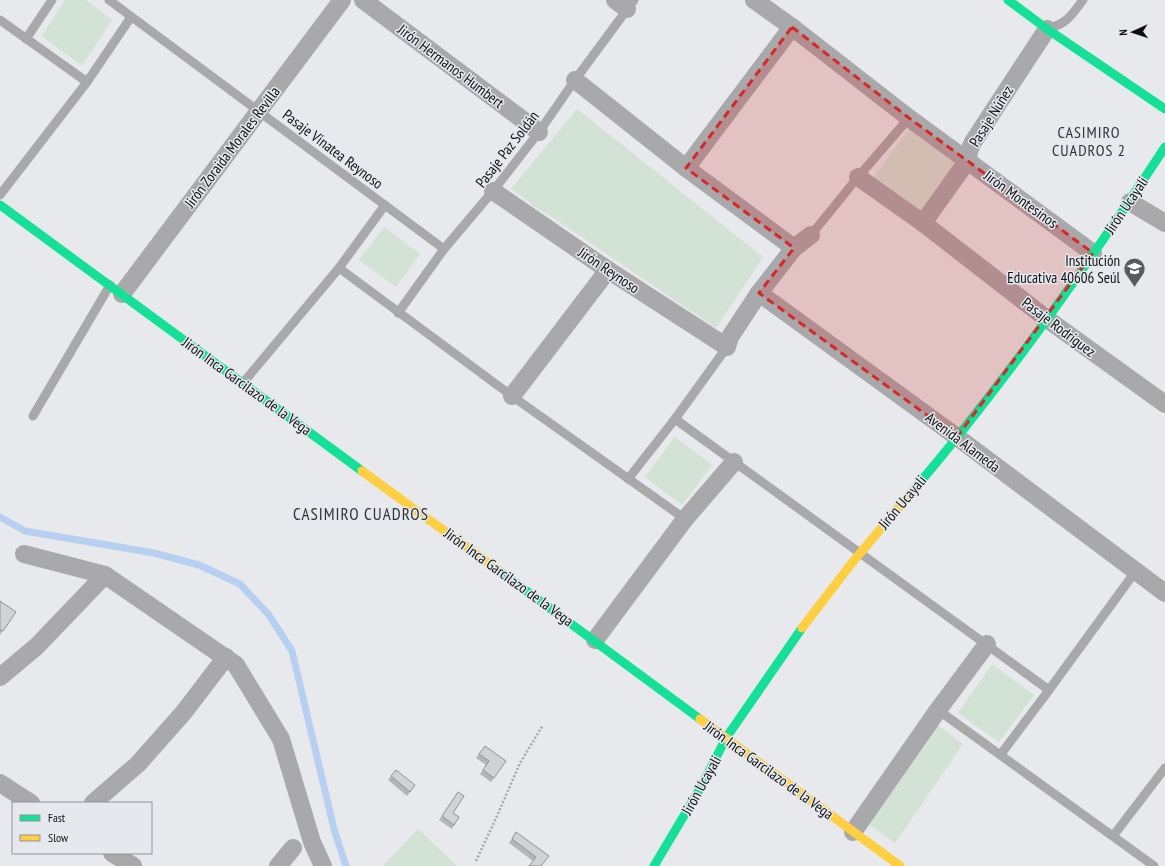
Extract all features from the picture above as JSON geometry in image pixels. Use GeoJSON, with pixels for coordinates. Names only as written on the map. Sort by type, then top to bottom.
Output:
{"type":"FeatureCollection","features":[{"type":"Feature","properties":{"kind":"street","name":"Jirón Zoraida Morales Revilla"},"geometry":{"type":"LineString","coordinates":[[116,290],[259,112],[342,0]]}},
{"type":"Feature","properties":{"kind":"street","name":"Jirón Hermanos Humbert"},"geometry":{"type":"LineString","coordinates":[[363,0],[539,132]]}},
{"type":"Feature","properties":{"kind":"street","name":"Jirón Montesinos"},"geometry":{"type":"LineString","coordinates":[[754,0],[792,27],[909,118],[1094,253]]}},
{"type":"Feature","properties":{"kind":"street"},"geometry":{"type":"LineString","coordinates":[[1008,0],[1047,29],[1165,109]]}},
{"type":"Feature","properties":{"kind":"street"},"geometry":{"type":"LineString","coordinates":[[686,168],[792,27]]}},
{"type":"Feature","properties":{"kind":"street","name":"Pasaje Núñez"},"geometry":{"type":"LineString","coordinates":[[923,223],[968,160],[972,142],[1047,29]]}},
{"type":"Feature","properties":{"kind":"street"},"geometry":{"type":"LineString","coordinates":[[575,80],[686,168],[794,248]]}},
{"type":"Feature","properties":{"kind":"street","name":"Jirón Ucayali"},"geometry":{"type":"LineString","coordinates":[[654,866],[677,830],[720,752],[726,738],[816,608],[860,552],[957,437],[1047,319],[1130,202],[1165,147]]}},
{"type":"Feature","properties":{"kind":"street","name":"Pasaje Rodríguez"},"geometry":{"type":"LineString","coordinates":[[858,176],[923,223],[1047,319],[1165,404]]}},
{"type":"Feature","properties":{"kind":"street","name":"Jirón Reynoso"},"geometry":{"type":"LineString","coordinates":[[493,191],[608,270],[726,347]]}},
{"type":"Feature","properties":{"kind":"street"},"geometry":{"type":"LineString","coordinates":[[1130,202],[1165,223]]}},
{"type":"Feature","properties":{"kind":"street","name":"Jirón Inca Garcilazo de la Vega"},"geometry":{"type":"LineString","coordinates":[[0,205],[595,640],[900,866]]}},
{"type":"Feature","properties":{"kind":"street"},"geometry":{"type":"LineString","coordinates":[[726,347],[730,337],[759,293],[794,248],[811,235]]}},
{"type":"Feature","properties":{"kind":"street"},"geometry":{"type":"LineString","coordinates":[[512,396],[608,270]]}},
{"type":"Feature","properties":{"kind":"street","name":"Avenida Alameda"},"geometry":{"type":"LineString","coordinates":[[759,293],[957,437],[1135,572],[1165,593]]}},
{"type":"Feature","properties":{"kind":"street"},"geometry":{"type":"LineString","coordinates":[[595,640],[685,519],[734,462]]}},
{"type":"Feature","properties":{"kind":"street"},"geometry":{"type":"LineString","coordinates":[[24,554],[105,575],[236,665],[281,739],[312,842],[323,866]]}},
{"type":"Feature","properties":{"kind":"street"},"geometry":{"type":"LineString","coordinates":[[0,677],[37,646],[105,575]]}},
{"type":"Feature","properties":{"kind":"street"},"geometry":{"type":"LineString","coordinates":[[853,832],[986,644]]}},
{"type":"Feature","properties":{"kind":"street"},"geometry":{"type":"LineString","coordinates":[[94,802],[138,764],[184,712],[226,657]]}},
{"type":"Feature","properties":{"kind":"street"},"geometry":{"type":"LineString","coordinates":[[0,783],[29,802]]}},
{"type":"Feature","properties":{"kind":"street"},"geometry":{"type":"LineString","coordinates":[[278,866],[294,848]]}},
{"type":"Feature","properties":{"kind":"street"},"geometry":{"type":"LineString","coordinates":[[114,854],[133,866]]}},
{"type":"Feature","properties":{"kind":"lane"},"geometry":{"type":"LineString","coordinates":[[26,39],[52,0]]}},
{"type":"Feature","properties":{"kind":"lane","name":"Pasaje Vinatea Reynoso"},"geometry":{"type":"LineString","coordinates":[[109,0],[444,250]]}},
{"type":"Feature","properties":{"kind":"lane"},"geometry":{"type":"LineString","coordinates":[[1047,29],[1061,25],[1068,20],[1083,0]]}},
{"type":"Feature","properties":{"kind":"lane","name":"Pasaje Paz Soldán"},"geometry":{"type":"LineString","coordinates":[[398,313],[444,250],[539,132],[625,3]]}},
{"type":"Feature","properties":{"kind":"lane"},"geometry":{"type":"LineString","coordinates":[[0,195],[87,82],[131,16]]}},
{"type":"Feature","properties":{"kind":"lane"},"geometry":{"type":"LineString","coordinates":[[0,20],[87,82]]}},
{"type":"Feature","properties":{"kind":"lane"},"geometry":{"type":"LineString","coordinates":[[811,235],[858,176],[909,118]]}},
{"type":"Feature","properties":{"kind":"lane"},"geometry":{"type":"LineString","coordinates":[[243,383],[338,268],[385,205]]}},
{"type":"Feature","properties":{"kind":"lane"},"geometry":{"type":"LineString","coordinates":[[338,268],[512,396],[685,519]]}},
{"type":"Feature","properties":{"kind":"lane","name":"Jirón Zoraida Morales Revilla"},"geometry":{"type":"LineString","coordinates":[[33,416],[116,290]]}},
{"type":"Feature","properties":{"kind":"lane"},"geometry":{"type":"LineString","coordinates":[[628,479],[675,418],[726,347]]}},
{"type":"Feature","properties":{"kind":"lane"},"geometry":{"type":"LineString","coordinates":[[675,418],[1049,690]]}},
{"type":"Feature","properties":{"kind":"lane"},"geometry":{"type":"LineString","coordinates":[[1001,754],[1135,572]]}},
{"type":"Feature","properties":{"kind":"lane"},"geometry":{"type":"LineString","coordinates":[[938,710],[1001,754],[1154,866]]}},
{"type":"Feature","properties":{"kind":"lane"},"geometry":{"type":"LineString","coordinates":[[1113,836],[1165,768]]}},
{"type":"Feature","properties":{"kind":"path"},"geometry":{"type":"LineString","coordinates":[[476,861],[520,763],[543,725]]}},
{"type":"Feature","properties":{"kind":"highlighted area"},"geometry":{"type":"Polygon","coordinates":[[[792,27],[909,118],[1093,253],[957,437],[759,293],[794,248],[686,168],[792,27]]]}},
{"type":"Feature","properties":{"kind":"green space"},"geometry":{"type":"Polygon","coordinates":[[[65,0],[86,0],[112,20],[82,66],[42,36],[65,0]]]}},
{"type":"Feature","properties":{"kind":"green space"},"geometry":{"type":"Polygon","coordinates":[[[577,109],[763,257],[716,328],[546,213],[531,205],[531,203],[511,189],[577,109]]]}},
{"type":"Feature","properties":{"kind":"green space"},"geometry":{"type":"Polygon","coordinates":[[[909,129],[957,165],[921,213],[873,178],[909,129]]]}},
{"type":"Feature","properties":{"kind":"green space"},"geometry":{"type":"Polygon","coordinates":[[[384,227],[420,254],[396,287],[359,260],[384,227]]]}},
{"type":"Feature","properties":{"kind":"green space"},"geometry":{"type":"Polygon","coordinates":[[[675,437],[712,465],[682,505],[645,477],[675,437]]]}},
{"type":"Feature","properties":{"kind":"green space"},"geometry":{"type":"Polygon","coordinates":[[[992,664],[1034,695],[999,742],[958,713],[992,664]]]}},
{"type":"Feature","properties":{"kind":"green space"},"geometry":{"type":"Polygon","coordinates":[[[937,725],[963,744],[895,843],[868,824],[937,725]]]}},
{"type":"Feature","properties":{"kind":"green space"},"geometry":{"type":"Polygon","coordinates":[[[418,829],[457,866],[383,866],[418,829]]]}},
{"type":"Feature","properties":{"kind":"building"},"geometry":{"type":"Polygon","coordinates":[[[0,601],[16,612],[3,631],[0,630],[0,601]]]}},
{"type":"Feature","properties":{"kind":"building"},"geometry":{"type":"Polygon","coordinates":[[[485,746],[506,761],[494,778],[483,770],[489,761],[479,754],[485,746]]]}},
{"type":"Feature","properties":{"kind":"building"},"geometry":{"type":"Polygon","coordinates":[[[396,770],[415,785],[410,792],[391,776],[396,770]]]}},
{"type":"Feature","properties":{"kind":"building"},"geometry":{"type":"Polygon","coordinates":[[[458,792],[464,796],[453,813],[459,817],[454,825],[442,816],[458,792]]]}},
{"type":"Feature","properties":{"kind":"building"},"geometry":{"type":"Polygon","coordinates":[[[516,832],[549,856],[541,866],[529,866],[536,857],[512,839],[516,832]]]}},
{"type":"Feature","properties":{"kind":"waterway"},"geometry":{"type":"LineString","coordinates":[[0,517],[25,531],[154,553],[199,565],[240,584],[269,615],[292,651],[334,829],[346,866]]}},
{"type":"Feature","properties":{"kind":"traffic: fast"},"geometry":{"type":"LineString","coordinates":[[1008,0],[1047,29],[1165,109]]}},
{"type":"Feature","properties":{"kind":"traffic: fast"},"geometry":{"type":"LineString","coordinates":[[916,487],[950,447],[1046,321],[1165,147]]}},
{"type":"Feature","properties":{"kind":"traffic: fast"},"geometry":{"type":"LineString","coordinates":[[0,205],[362,471]]}},
{"type":"Feature","properties":{"kind":"traffic: fast"},"geometry":{"type":"LineString","coordinates":[[498,570],[700,719]]}},
{"type":"Feature","properties":{"kind":"traffic: fast"},"geometry":{"type":"LineString","coordinates":[[654,866],[701,787],[726,738],[802,628]]}},
{"type":"Feature","properties":{"kind":"traffic: slow"},"geometry":{"type":"LineString","coordinates":[[362,471],[498,570]]}},
{"type":"Feature","properties":{"kind":"traffic: slow"},"geometry":{"type":"LineString","coordinates":[[802,628],[851,564],[916,487]]}},
{"type":"Feature","properties":{"kind":"traffic: slow"},"geometry":{"type":"LineString","coordinates":[[700,719],[900,866]]}},
{"type":"Feature","properties":{"kind":"place","name":"Institución Educativa 40606 Seúl"},"geometry":{"type":"Point","coordinates":[1135,288]}},
{"type":"Feature","properties":{"kind":"district","name":"CASIMIRO CUADROS 2"},"geometry":{"type":"Point","coordinates":[1089,141]}},
{"type":"Feature","properties":{"kind":"district","name":"CASIMIRO CUADROS"},"geometry":{"type":"Point","coordinates":[361,514]}}]}
